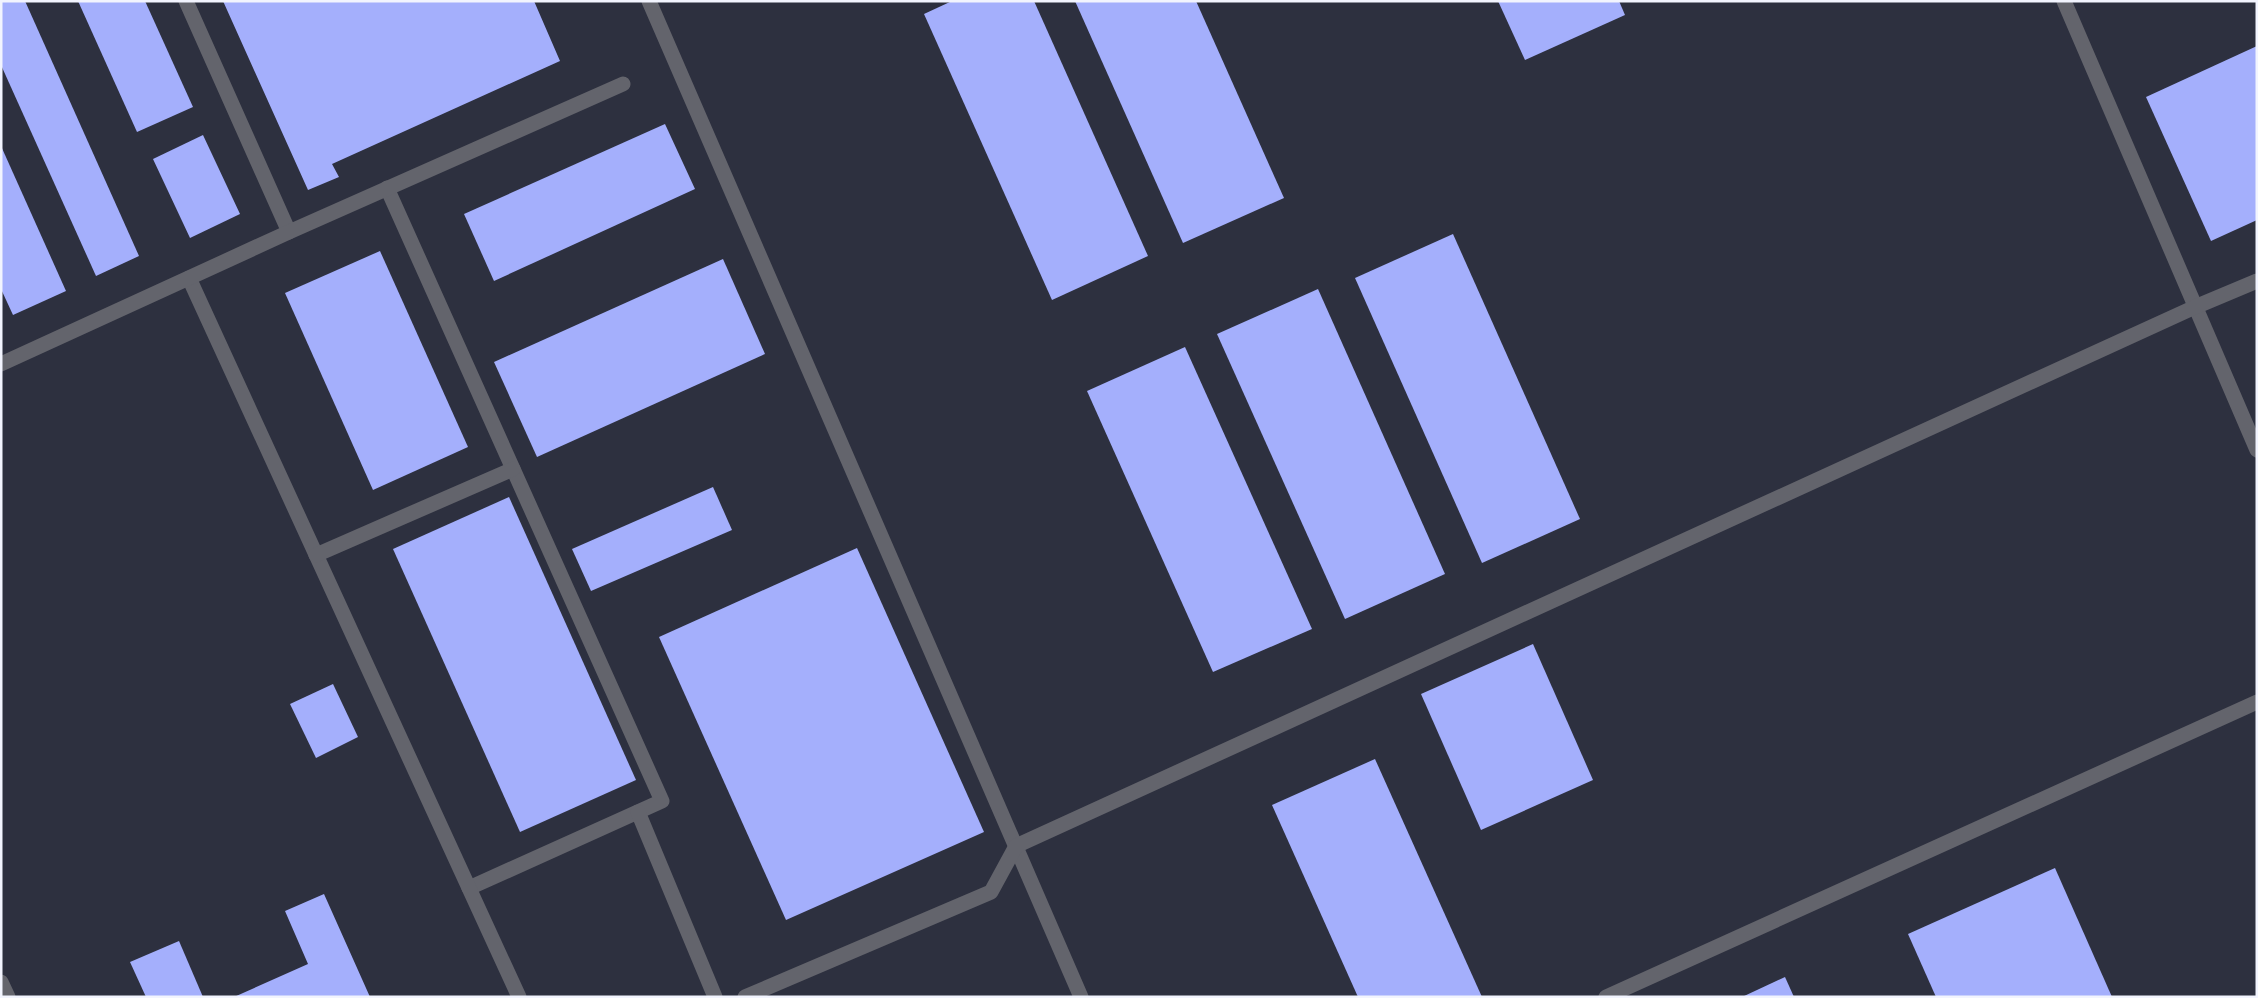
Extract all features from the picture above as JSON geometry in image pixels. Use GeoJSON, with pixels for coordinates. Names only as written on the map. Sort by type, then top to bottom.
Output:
{"type":"FeatureCollection","features":[{"type":"Feature","properties":{"kind":"lane"},"geometry":{"type":"LineString","coordinates":[[186,1],[289,232]]}},
{"type":"Feature","properties":{"kind":"lane"},"geometry":{"type":"LineString","coordinates":[[649,1],[1081,997]]}},
{"type":"Feature","properties":{"kind":"lane"},"geometry":{"type":"LineString","coordinates":[[2064,1],[2257,450]]}},
{"type":"Feature","properties":{"kind":"lane"},"geometry":{"type":"LineString","coordinates":[[1,364],[289,232],[623,84]]}},
{"type":"Feature","properties":{"kind":"lane"},"geometry":{"type":"LineString","coordinates":[[388,188],[662,802],[469,888]]}},
{"type":"Feature","properties":{"kind":"lane"},"geometry":{"type":"LineString","coordinates":[[189,278],[519,997]]}},
{"type":"Feature","properties":{"kind":"lane"},"geometry":{"type":"LineString","coordinates":[[745,997],[991,892],[1016,846],[2195,307],[2257,281]]}},
{"type":"Feature","properties":{"kind":"lane"},"geometry":{"type":"LineString","coordinates":[[316,555],[514,469]]}},
{"type":"Feature","properties":{"kind":"lane"},"geometry":{"type":"LineString","coordinates":[[1606,997],[2257,702]]}},
{"type":"Feature","properties":{"kind":"lane"},"geometry":{"type":"LineString","coordinates":[[638,812],[715,997]]}},
{"type":"Feature","properties":{"kind":"lane"},"geometry":{"type":"LineString","coordinates":[[1,982],[8,997]]}},
{"type":"Feature","properties":{"kind":"building"},"geometry":{"type":"Polygon","coordinates":[[[1,1],[25,1],[139,256],[96,276],[1,65],[1,1]]]}},
{"type":"Feature","properties":{"kind":"building"},"geometry":{"type":"Polygon","coordinates":[[[78,1],[145,1],[193,107],[137,132],[78,1]]]}},
{"type":"Feature","properties":{"kind":"building"},"geometry":{"type":"Polygon","coordinates":[[[223,1],[534,1],[560,61],[332,164],[339,177],[308,190],[223,1]]]}},
{"type":"Feature","properties":{"kind":"building"},"geometry":{"type":"Polygon","coordinates":[[[952,1],[1034,1],[1148,256],[1052,300],[924,14],[952,1]]]}},
{"type":"Feature","properties":{"kind":"building"},"geometry":{"type":"Polygon","coordinates":[[[1075,1],[1196,1],[1284,198],[1183,243],[1075,1]]]}},
{"type":"Feature","properties":{"kind":"building"},"geometry":{"type":"Polygon","coordinates":[[[1498,1],[1619,1],[1625,15],[1525,60],[1498,1]]]}},
{"type":"Feature","properties":{"kind":"building"},"geometry":{"type":"Polygon","coordinates":[[[2257,46],[2257,220],[2211,241],[2146,97],[2257,46]]]}},
{"type":"Feature","properties":{"kind":"building"},"geometry":{"type":"Polygon","coordinates":[[[665,124],[695,189],[494,281],[464,214],[665,124]]]}},
{"type":"Feature","properties":{"kind":"building"},"geometry":{"type":"Polygon","coordinates":[[[203,135],[240,214],[190,238],[153,159],[203,135]]]}},
{"type":"Feature","properties":{"kind":"building"},"geometry":{"type":"Polygon","coordinates":[[[1,146],[66,291],[13,315],[1,289],[1,146]]]}},
{"type":"Feature","properties":{"kind":"building"},"geometry":{"type":"Polygon","coordinates":[[[1453,234],[1580,519],[1482,563],[1355,278],[1453,234]]]}},
{"type":"Feature","properties":{"kind":"building"},"geometry":{"type":"Polygon","coordinates":[[[380,251],[468,447],[373,490],[285,293],[380,251]]]}},
{"type":"Feature","properties":{"kind":"building"},"geometry":{"type":"Polygon","coordinates":[[[723,259],[765,354],[537,457],[494,362],[723,259]]]}},
{"type":"Feature","properties":{"kind":"building"},"geometry":{"type":"Polygon","coordinates":[[[1318,289],[1445,574],[1345,619],[1217,334],[1318,289]]]}},
{"type":"Feature","properties":{"kind":"building"},"geometry":{"type":"Polygon","coordinates":[[[1185,347],[1312,629],[1213,672],[1087,391],[1185,347]]]}},
{"type":"Feature","properties":{"kind":"building"},"geometry":{"type":"Polygon","coordinates":[[[713,487],[732,530],[591,591],[572,549],[713,487]]]}},
{"type":"Feature","properties":{"kind":"building"},"geometry":{"type":"Polygon","coordinates":[[[509,497],[636,780],[520,832],[393,549],[509,497]]]}},
{"type":"Feature","properties":{"kind":"building"},"geometry":{"type":"Polygon","coordinates":[[[857,548],[984,832],[786,920],[659,637],[857,548]]]}},
{"type":"Feature","properties":{"kind":"building"},"geometry":{"type":"Polygon","coordinates":[[[1533,644],[1593,780],[1481,830],[1421,694],[1533,644]]]}},
{"type":"Feature","properties":{"kind":"building"},"geometry":{"type":"Polygon","coordinates":[[[333,684],[358,737],[316,758],[290,704],[333,684]]]}},
{"type":"Feature","properties":{"kind":"building"},"geometry":{"type":"Polygon","coordinates":[[[1375,759],[1482,997],[1358,997],[1272,805],[1375,759]]]}},
{"type":"Feature","properties":{"kind":"building"},"geometry":{"type":"Polygon","coordinates":[[[2055,868],[2112,997],[1936,997],[1908,934],[2055,868]]]}},
{"type":"Feature","properties":{"kind":"building"},"geometry":{"type":"Polygon","coordinates":[[[324,894],[370,997],[234,997],[308,964],[285,911],[324,894]]]}},
{"type":"Feature","properties":{"kind":"building"},"geometry":{"type":"Polygon","coordinates":[[[179,941],[203,997],[146,997],[130,962],[179,941]]]}},
{"type":"Feature","properties":{"kind":"building"},"geometry":{"type":"Polygon","coordinates":[[[1785,977],[1794,997],[1742,997],[1785,977]]]}}]}
